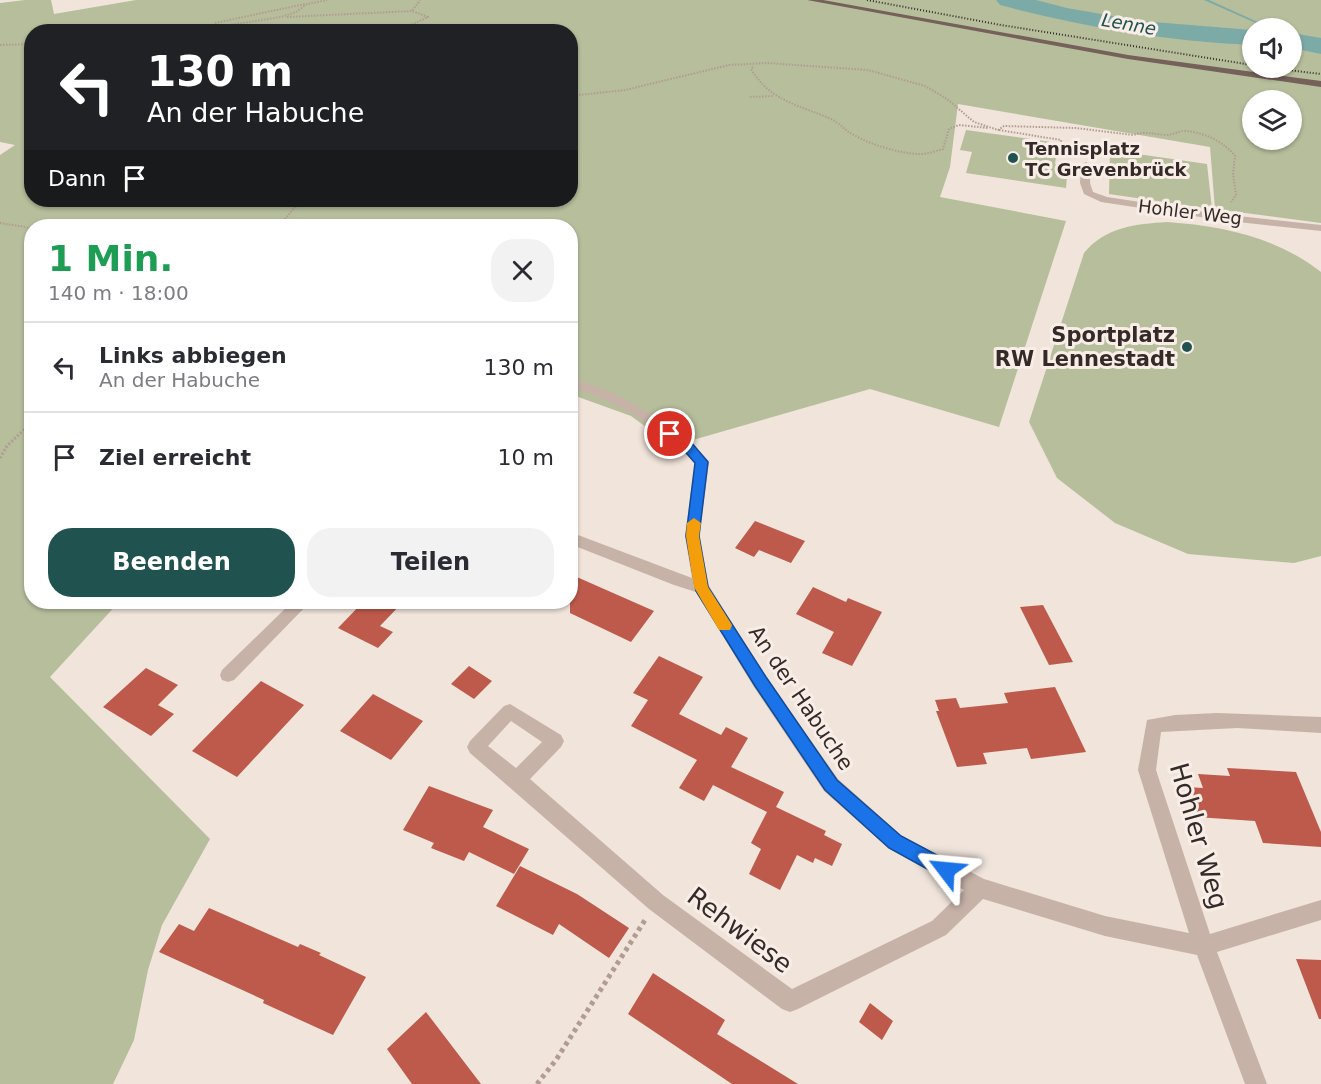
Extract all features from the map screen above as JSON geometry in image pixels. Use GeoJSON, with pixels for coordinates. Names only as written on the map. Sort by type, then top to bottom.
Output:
{"type":"FeatureCollection","features":[{"type":"Feature","properties":{"kind":"main road"},"geometry":{"type":"LineString","coordinates":[[811,0],[1128,57],[1321,84]]}},
{"type":"Feature","properties":{"kind":"street","name":"Hohler Weg"},"geometry":{"type":"LineString","coordinates":[[1086,165],[1085,183],[1089,194],[1105,200],[1220,217],[1321,228]]}},
{"type":"Feature","properties":{"kind":"street","name":"An der Habuche"},"geometry":{"type":"LineString","coordinates":[[578,385],[638,411],[686,445],[702,462],[692,536],[701,587],[760,682],[831,785],[895,842],[980,888],[1105,926],[1204,946]]}},
{"type":"Feature","properties":{"kind":"street"},"geometry":{"type":"LineString","coordinates":[[578,541],[679,581],[701,587]]}},
{"type":"Feature","properties":{"kind":"street"},"geometry":{"type":"LineString","coordinates":[[228,675],[295,609]]}},
{"type":"Feature","properties":{"kind":"street","name":"Hohler Weg"},"geometry":{"type":"LineString","coordinates":[[1256,1084],[1204,946],[1147,770],[1153,725],[1201,719],[1321,725]]}},
{"type":"Feature","properties":{"kind":"street","name":"Rehwiese"},"geometry":{"type":"LineString","coordinates":[[517,780],[656,902],[790,1001],[939,928],[980,888]]}},
{"type":"Feature","properties":{"kind":"street"},"geometry":{"type":"LineString","coordinates":[[1204,946],[1321,910]]}},
{"type":"Feature","properties":{"kind":"path"},"geometry":{"type":"LineString","coordinates":[[212,24],[327,0]]}},
{"type":"Feature","properties":{"kind":"path"},"geometry":{"type":"LineString","coordinates":[[412,11],[420,0]]}},
{"type":"Feature","properties":{"kind":"path"},"geometry":{"type":"LineString","coordinates":[[281,17],[296,12],[307,4]]}},
{"type":"Feature","properties":{"kind":"path"},"geometry":{"type":"LineString","coordinates":[[230,24],[281,17],[412,11],[428,17],[408,24]]}},
{"type":"Feature","properties":{"kind":"path"},"geometry":{"type":"LineString","coordinates":[[0,45],[24,44]]}},
{"type":"Feature","properties":{"kind":"path"},"geometry":{"type":"LineString","coordinates":[[578,95],[622,90],[720,66],[754,66],[767,63],[868,70],[925,86],[947,99],[974,122],[998,130]]}},
{"type":"Feature","properties":{"kind":"path"},"geometry":{"type":"LineString","coordinates":[[754,66],[751,69],[761,87],[809,114],[831,119],[845,127],[854,136],[918,154],[943,149],[949,129],[959,125],[1061,140],[1062,155],[1079,157],[1079,164],[1086,165]]}},
{"type":"Feature","properties":{"kind":"path"},"geometry":{"type":"LineString","coordinates":[[750,97],[775,96]]}},
{"type":"Feature","properties":{"kind":"path"},"geometry":{"type":"LineString","coordinates":[[998,130],[1004,126],[1076,128],[1133,135],[1142,132],[1169,135],[1182,131],[1193,132],[1225,144],[1235,156],[1233,174],[1236,195],[1220,217]]}},
{"type":"Feature","properties":{"kind":"path"},"geometry":{"type":"LineString","coordinates":[[285,219],[296,207]]}},
{"type":"Feature","properties":{"kind":"path"},"geometry":{"type":"LineString","coordinates":[[0,223],[24,227]]}},
{"type":"Feature","properties":{"kind":"path"},"geometry":{"type":"LineString","coordinates":[[0,458],[24,430]]}},
{"type":"Feature","properties":{"kind":"path"},"geometry":{"type":"LineString","coordinates":[[537,1084],[556,1060],[656,902]]}},
{"type":"Feature","properties":{"kind":"green space"},"geometry":{"type":"Polygon","coordinates":[[[25,0],[51,0],[54,14],[136,0],[1321,0],[1321,223],[1215,209],[1210,147],[958,104],[950,167],[940,197],[1066,221],[999,427],[870,389],[672,446],[631,416],[578,397],[578,219],[24,219],[24,609],[113,609],[50,677],[210,839],[162,925],[148,970],[134,1040],[113,1084],[0,1084],[0,155],[15,145],[0,142],[0,3],[25,0]]]}},
{"type":"Feature","properties":{"kind":"green space","name":"Tennisplatz TC Grevenbrück"},"geometry":{"type":"Polygon","coordinates":[[[966,130],[1058,143],[1055,164],[1068,166],[1066,188],[966,173],[972,152],[960,150],[966,130]]]}},
{"type":"Feature","properties":{"kind":"green space"},"geometry":{"type":"Polygon","coordinates":[[[1110,150],[1207,164],[1212,209],[1109,194],[1110,150]]]}},
{"type":"Feature","properties":{"kind":"green space","name":"Sportplatz RW Lennestadt"},"geometry":{"type":"Polygon","coordinates":[[[1167,222],[1248,235],[1286,250],[1321,272],[1321,556],[1294,563],[1188,554],[1115,523],[1057,478],[1029,422],[1084,253],[1101,237],[1111,232],[1144,224],[1167,222]]]}},
{"type":"Feature","properties":{"kind":"building"},"geometry":{"type":"Polygon","coordinates":[[[755,521],[805,541],[791,563],[759,550],[754,557],[735,548],[755,521]]]}},
{"type":"Feature","properties":{"kind":"building"},"geometry":{"type":"Polygon","coordinates":[[[578,578],[654,611],[631,642],[570,613],[570,609],[578,609],[578,578]]]}},
{"type":"Feature","properties":{"kind":"building"},"geometry":{"type":"Polygon","coordinates":[[[813,587],[846,602],[848,598],[882,612],[852,666],[822,653],[834,632],[796,614],[813,587]]]}},
{"type":"Feature","properties":{"kind":"building"},"geometry":{"type":"Polygon","coordinates":[[[1043,605],[1073,662],[1049,665],[1020,607],[1043,605]]]}},
{"type":"Feature","properties":{"kind":"building"},"geometry":{"type":"Polygon","coordinates":[[[356,609],[396,609],[380,626],[393,632],[378,648],[338,628],[356,609]]]}},
{"type":"Feature","properties":{"kind":"building"},"geometry":{"type":"Polygon","coordinates":[[[659,656],[703,677],[679,714],[721,735],[726,727],[748,738],[731,767],[784,792],[776,807],[826,831],[824,835],[842,844],[832,866],[815,858],[813,863],[797,855],[780,890],[749,874],[761,849],[751,843],[767,812],[713,785],[704,801],[679,788],[697,760],[631,726],[648,700],[633,693],[659,656]]]}},
{"type":"Feature","properties":{"kind":"building"},"geometry":{"type":"Polygon","coordinates":[[[469,666],[492,681],[474,699],[451,684],[469,666]]]}},
{"type":"Feature","properties":{"kind":"building"},"geometry":{"type":"Polygon","coordinates":[[[146,668],[178,685],[158,705],[174,714],[151,736],[103,707],[146,668]]]}},
{"type":"Feature","properties":{"kind":"building"},"geometry":{"type":"Polygon","coordinates":[[[261,681],[304,705],[237,777],[192,751],[261,681]]]}},
{"type":"Feature","properties":{"kind":"building"},"geometry":{"type":"Polygon","coordinates":[[[1055,687],[1086,752],[1031,759],[1027,748],[983,753],[987,764],[957,767],[936,711],[939,711],[935,700],[956,698],[960,708],[1008,703],[1004,693],[1055,687]]]}},
{"type":"Feature","properties":{"kind":"building"},"geometry":{"type":"Polygon","coordinates":[[[373,694],[423,721],[391,760],[340,731],[373,694]]]}},
{"type":"Feature","properties":{"kind":"building"},"geometry":{"type":"Polygon","coordinates":[[[1227,768],[1296,772],[1321,832],[1321,847],[1263,843],[1255,821],[1196,817],[1186,787],[1203,788],[1198,774],[1230,776],[1227,768]]]}},
{"type":"Feature","properties":{"kind":"building"},"geometry":{"type":"Polygon","coordinates":[[[429,786],[493,810],[483,827],[529,849],[514,874],[469,852],[464,861],[431,848],[434,843],[403,830],[429,786]]]}},
{"type":"Feature","properties":{"kind":"building"},"geometry":{"type":"Polygon","coordinates":[[[520,866],[577,894],[629,928],[609,958],[559,924],[553,935],[496,906],[520,866]]]}},
{"type":"Feature","properties":{"kind":"building"},"geometry":{"type":"Polygon","coordinates":[[[209,908],[298,947],[300,944],[321,953],[319,955],[366,977],[333,1035],[263,1003],[264,1000],[159,952],[179,924],[194,931],[209,908]]]}},
{"type":"Feature","properties":{"kind":"building"},"geometry":{"type":"Polygon","coordinates":[[[1296,959],[1321,960],[1321,1019],[1319,1019],[1296,959]]]}},
{"type":"Feature","properties":{"kind":"building"},"geometry":{"type":"Polygon","coordinates":[[[653,973],[725,1020],[717,1034],[798,1084],[732,1084],[628,1014],[653,973]]]}},
{"type":"Feature","properties":{"kind":"building"},"geometry":{"type":"Polygon","coordinates":[[[870,1003],[893,1021],[882,1040],[859,1022],[870,1003]]]}},
{"type":"Feature","properties":{"kind":"building"},"geometry":{"type":"Polygon","coordinates":[[[426,1012],[481,1084],[412,1084],[387,1049],[426,1012]]]}},
{"type":"Feature","properties":{"kind":"waterway","name":"Lenne"},"geometry":{"type":"LineString","coordinates":[[1008,0],[1066,15],[1141,28],[1242,37]]}},
{"type":"Feature","properties":{"kind":"waterway"},"geometry":{"type":"LineString","coordinates":[[1206,0],[1246,18]]}},
{"type":"Feature","properties":{"kind":"waterway","name":"Lenne"},"geometry":{"type":"LineString","coordinates":[[1302,43],[1321,46]]}},
{"type":"Feature","properties":{"kind":"railway"},"geometry":{"type":"LineString","coordinates":[[867,0],[1001,25],[1242,63]]}},
{"type":"Feature","properties":{"kind":"railway"},"geometry":{"type":"LineString","coordinates":[[1302,72],[1321,74]]}},
{"type":"Feature","properties":{"kind":"slow traffic"},"geometry":{"type":"LineString","coordinates":[[694,523],[692,536],[701,587],[725,625]]}},
{"type":"Feature","properties":{"kind":"place","name":"Tennisplatz TC Grevenbrück"},"geometry":{"type":"Point","coordinates":[1013,158]}},
{"type":"Feature","properties":{"kind":"place","name":"Sportplatz RW Lennestadt"},"geometry":{"type":"Point","coordinates":[1187,347]}},
{"type":"Feature","properties":{"kind":"route"},"geometry":{"type":"LineString","coordinates":[[670,434],[686,445],[702,462],[692,536],[701,587],[760,682],[831,785],[895,842],[946,870]]}}]}
